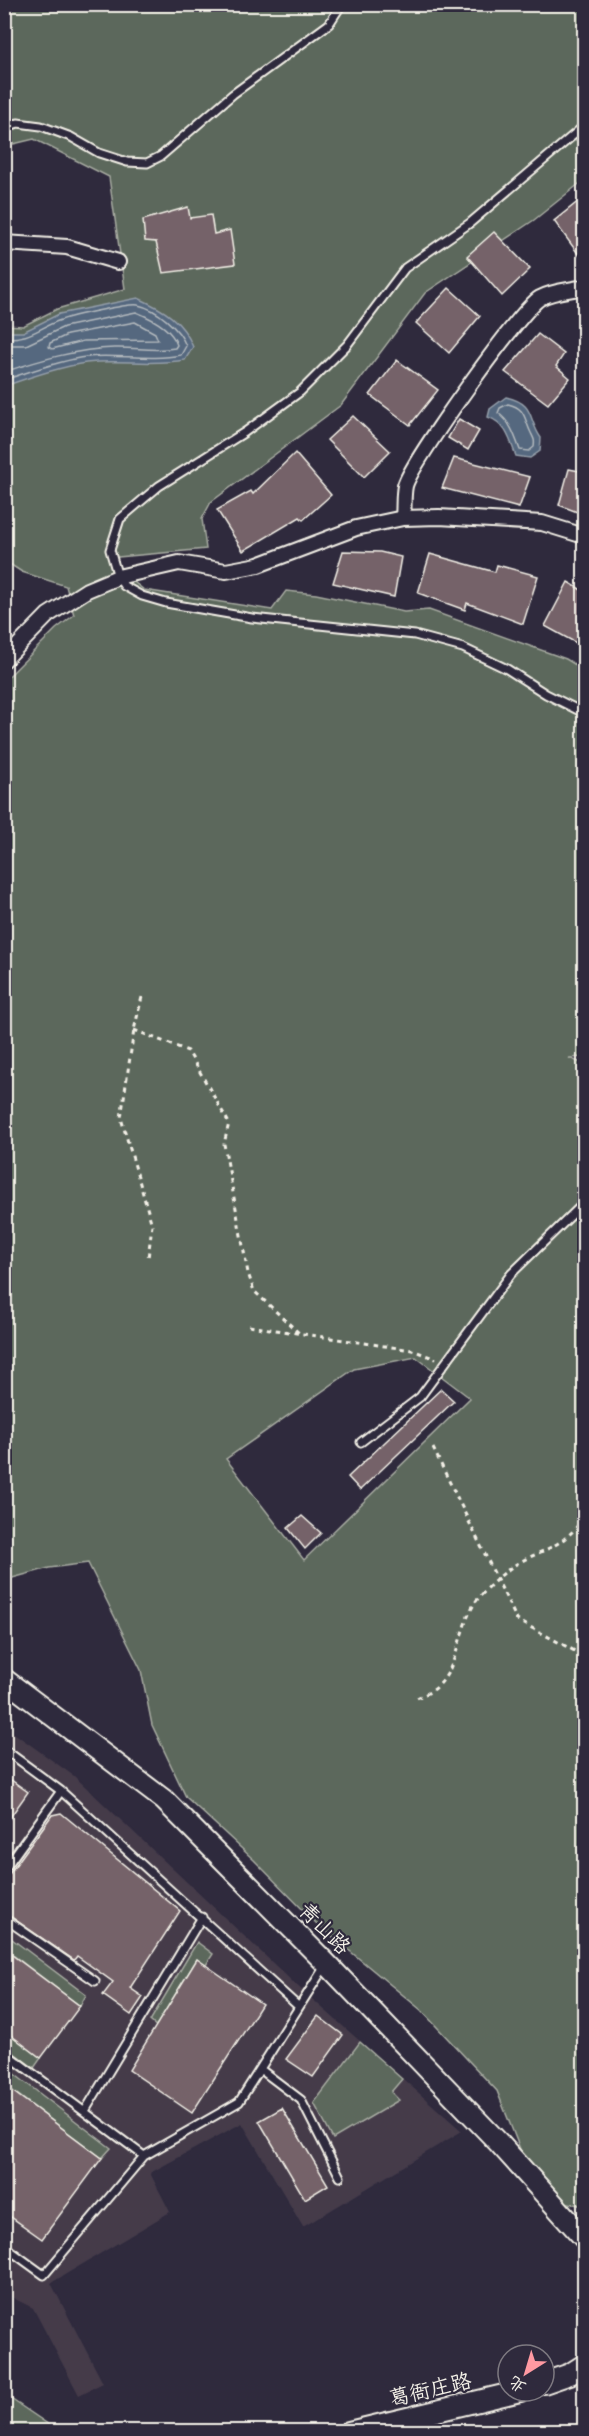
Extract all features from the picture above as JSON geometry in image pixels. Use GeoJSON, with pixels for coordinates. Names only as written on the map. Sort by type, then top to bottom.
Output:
{"type":"FeatureCollection","features":[{"type":"Feature","properties":{"kind":"street"},"geometry":{"type":"LineString","coordinates":[[4,243],[67,247],[118,262]]}},
{"type":"Feature","properties":{"kind":"street"},"geometry":{"type":"LineString","coordinates":[[403,518],[405,485],[416,463],[474,378],[520,319],[539,298],[585,287]]}},
{"type":"Feature","properties":{"kind":"street"},"geometry":{"type":"LineString","coordinates":[[4,660],[48,615],[87,590],[118,577],[178,563],[226,571],[258,565],[356,528],[403,518],[439,517],[542,523],[585,536]]}},
{"type":"Feature","properties":{"kind":"street","name":"青山路"},"geometry":{"type":"LineString","coordinates":[[4,1679],[164,1800],[491,2135],[585,2238]]}},
{"type":"Feature","properties":{"kind":"street"},"geometry":{"type":"LineString","coordinates":[[556,2379],[585,2365]]}},
{"type":"Feature","properties":{"kind":"street","name":"葛衙庄路"},"geometry":{"type":"LineString","coordinates":[[349,2432],[496,2397]]}},
{"type":"Feature","properties":{"kind":"lane"},"geometry":{"type":"LineString","coordinates":[[4,128],[18,123],[40,126],[71,137],[99,153],[127,162],[147,163],[161,156],[233,94],[329,24],[342,4]]}},
{"type":"Feature","properties":{"kind":"lane"},"geometry":{"type":"LineString","coordinates":[[585,126],[470,223],[405,268],[347,345],[300,392],[245,432],[159,486],[120,519],[110,550],[118,577],[124,586],[166,603],[252,618],[415,635],[463,648],[507,669],[546,694],[585,713]]}},
{"type":"Feature","properties":{"kind":"lane"},"geometry":{"type":"LineString","coordinates":[[361,1442],[420,1397],[511,1274],[585,1203]]}},
{"type":"Feature","properties":{"kind":"lane"},"geometry":{"type":"LineString","coordinates":[[4,1749],[61,1791],[299,2007]]}},
{"type":"Feature","properties":{"kind":"lane"},"geometry":{"type":"LineString","coordinates":[[4,1870],[61,1791]]}},
{"type":"Feature","properties":{"kind":"lane"},"geometry":{"type":"LineString","coordinates":[[4,1917],[95,1981]]}},
{"type":"Feature","properties":{"kind":"lane"},"geometry":{"type":"LineString","coordinates":[[85,2111],[202,1917]]}},
{"type":"Feature","properties":{"kind":"lane"},"geometry":{"type":"LineString","coordinates":[[4,2246],[44,2275],[144,2156],[239,2102],[326,1964]]}},
{"type":"Feature","properties":{"kind":"lane"},"geometry":{"type":"LineString","coordinates":[[4,2052],[144,2156]]}},
{"type":"Feature","properties":{"kind":"lane"},"geometry":{"type":"LineString","coordinates":[[260,2069],[301,2100],[340,2177]]}},
{"type":"Feature","properties":{"kind":"path"},"geometry":{"type":"LineString","coordinates":[[142,997],[134,1030],[121,1118],[152,1225],[148,1258]]}},
{"type":"Feature","properties":{"kind":"path"},"geometry":{"type":"LineString","coordinates":[[134,1030],[188,1051],[229,1123],[224,1144],[248,1273],[254,1291],[299,1333]]}},
{"type":"Feature","properties":{"kind":"path"},"geometry":{"type":"LineString","coordinates":[[249,1326],[412,1350],[445,1363]]}},
{"type":"Feature","properties":{"kind":"path"},"geometry":{"type":"LineString","coordinates":[[433,1448],[517,1620],[585,1656]]}},
{"type":"Feature","properties":{"kind":"path"},"geometry":{"type":"LineString","coordinates":[[417,1698],[435,1689],[447,1675],[466,1621],[477,1600],[516,1564],[545,1551],[573,1533],[585,1517]]}},
{"type":"Feature","properties":{"kind":"shaded area"},"geometry":{"type":"Polygon","coordinates":[[[4,1726],[74,1776],[294,1983],[462,2131],[303,2227],[242,2123],[150,2173],[170,2212],[51,2283],[103,2383],[79,2395],[33,2308],[5,2294],[4,1726]]]}},
{"type":"Feature","properties":{"kind":"green space"},"geometry":{"type":"Polygon","coordinates":[[[5,5],[584,5],[584,180],[534,220],[425,293],[341,405],[211,502],[202,519],[206,549],[118,557],[114,566],[144,590],[272,610],[286,591],[316,594],[404,612],[429,610],[566,659],[584,670],[584,1057],[569,1058],[584,1064],[584,2206],[559,2201],[524,2159],[497,2091],[421,2010],[316,1923],[254,1860],[186,1797],[152,1725],[141,1670],[88,1563],[49,1568],[5,1580],[5,680],[56,629],[74,615],[66,586],[22,572],[5,561],[5,325],[23,326],[57,309],[125,289],[109,177],[34,139],[5,146],[5,5]],[[416,1357],[354,1369],[226,1459],[304,1560],[470,1398],[416,1357]]]}},
{"type":"Feature","properties":{"kind":"green space"},"geometry":{"type":"Polygon","coordinates":[[[4,1933],[86,1995],[80,2006],[5,1949],[4,1933]]]}},
{"type":"Feature","properties":{"kind":"green space"},"geometry":{"type":"Polygon","coordinates":[[[197,1942],[213,1954],[206,1965],[197,1959],[156,2026],[150,2021],[197,1942]]]}},
{"type":"Feature","properties":{"kind":"green space"},"geometry":{"type":"Polygon","coordinates":[[[4,2030],[41,2058],[34,2068],[5,2046],[4,2030]]]}},
{"type":"Feature","properties":{"kind":"green space"},"geometry":{"type":"Polygon","coordinates":[[[360,2042],[402,2079],[391,2092],[399,2100],[333,2139],[314,2103],[360,2042]]]}},
{"type":"Feature","properties":{"kind":"green space"},"geometry":{"type":"Polygon","coordinates":[[[5,2067],[111,2148],[102,2158],[5,2085],[5,2067]]]}},
{"type":"Feature","properties":{"kind":"green space"},"geometry":{"type":"Polygon","coordinates":[[[5,2395],[58,2431],[15,2431],[5,2424],[5,2395]]]}},
{"type":"Feature","properties":{"kind":"water"},"geometry":{"type":"Polygon","coordinates":[[[138,298],[164,311],[184,330],[193,347],[185,360],[86,363],[5,386],[5,332],[23,332],[59,314],[138,298]]]}},
{"type":"Feature","properties":{"kind":"water"},"geometry":{"type":"Polygon","coordinates":[[[506,397],[516,400],[527,408],[541,438],[540,451],[530,458],[516,456],[503,428],[488,417],[490,409],[506,397]]]}},
{"type":"Feature","properties":{"kind":"building"},"geometry":{"type":"Polygon","coordinates":[[[585,196],[585,263],[554,221],[585,196]]]}},
{"type":"Feature","properties":{"kind":"building"},"geometry":{"type":"Polygon","coordinates":[[[188,207],[190,218],[211,215],[214,234],[230,230],[235,264],[163,273],[156,242],[145,241],[143,220],[188,207]]]}},
{"type":"Feature","properties":{"kind":"building"},"geometry":{"type":"Polygon","coordinates":[[[494,232],[530,269],[502,296],[467,256],[494,232]]]}},
{"type":"Feature","properties":{"kind":"building"},"geometry":{"type":"Polygon","coordinates":[[[449,288],[480,316],[449,353],[416,323],[449,288]]]}},
{"type":"Feature","properties":{"kind":"building"},"geometry":{"type":"Polygon","coordinates":[[[538,334],[564,354],[556,366],[570,378],[548,404],[505,372],[538,334]]]}},
{"type":"Feature","properties":{"kind":"building"},"geometry":{"type":"Polygon","coordinates":[[[397,360],[438,390],[410,425],[370,395],[397,360]]]}},
{"type":"Feature","properties":{"kind":"building"},"geometry":{"type":"Polygon","coordinates":[[[353,416],[390,451],[364,477],[327,440],[353,416]]]}},
{"type":"Feature","properties":{"kind":"building"},"geometry":{"type":"Polygon","coordinates":[[[459,419],[479,431],[468,450],[448,438],[459,419]]]}},
{"type":"Feature","properties":{"kind":"building"},"geometry":{"type":"Polygon","coordinates":[[[295,453],[331,495],[303,520],[300,517],[243,551],[217,510],[251,491],[253,494],[295,453]]]}},
{"type":"Feature","properties":{"kind":"building"},"geometry":{"type":"Polygon","coordinates":[[[454,458],[530,477],[519,508],[442,488],[454,458]]]}},
{"type":"Feature","properties":{"kind":"building"},"geometry":{"type":"Polygon","coordinates":[[[569,469],[585,472],[585,515],[559,505],[569,469]]]}},
{"type":"Feature","properties":{"kind":"building"},"geometry":{"type":"Polygon","coordinates":[[[343,551],[380,552],[401,557],[394,597],[333,583],[343,551]]]}},
{"type":"Feature","properties":{"kind":"building"},"geometry":{"type":"Polygon","coordinates":[[[430,554],[495,572],[497,565],[538,576],[523,624],[467,603],[465,610],[418,593],[430,554]]]}},
{"type":"Feature","properties":{"kind":"building"},"geometry":{"type":"Polygon","coordinates":[[[568,582],[585,592],[585,633],[578,644],[545,626],[568,582]]]}},
{"type":"Feature","properties":{"kind":"building"},"geometry":{"type":"Polygon","coordinates":[[[441,1389],[454,1401],[360,1490],[348,1477],[441,1389]]]}},
{"type":"Feature","properties":{"kind":"building"},"geometry":{"type":"Polygon","coordinates":[[[302,1516],[321,1533],[305,1549],[288,1528],[302,1516]]]}},
{"type":"Feature","properties":{"kind":"building"},"geometry":{"type":"Polygon","coordinates":[[[4,1775],[28,1792],[4,1826],[4,1775]]]}},
{"type":"Feature","properties":{"kind":"building"},"geometry":{"type":"Polygon","coordinates":[[[61,1813],[180,1911],[130,1988],[143,1997],[131,2015],[103,1995],[113,1982],[77,1956],[74,1960],[4,1912],[4,1881],[52,1815],[61,1813]]]}},
{"type":"Feature","properties":{"kind":"building"},"geometry":{"type":"Polygon","coordinates":[[[4,1949],[80,2006],[41,2058],[4,2030],[4,1949]]]}},
{"type":"Feature","properties":{"kind":"building"},"geometry":{"type":"Polygon","coordinates":[[[197,1959],[262,2004],[192,2113],[129,2070],[197,1959]]]}},
{"type":"Feature","properties":{"kind":"building"},"geometry":{"type":"Polygon","coordinates":[[[318,2016],[343,2035],[313,2077],[286,2059],[318,2016]]]}},
{"type":"Feature","properties":{"kind":"building"},"geometry":{"type":"Polygon","coordinates":[[[4,2085],[102,2158],[42,2239],[4,2212],[4,2085]]]}},
{"type":"Feature","properties":{"kind":"building"},"geometry":{"type":"Polygon","coordinates":[[[282,2108],[328,2185],[305,2199],[259,2121],[282,2108]]]}}]}
